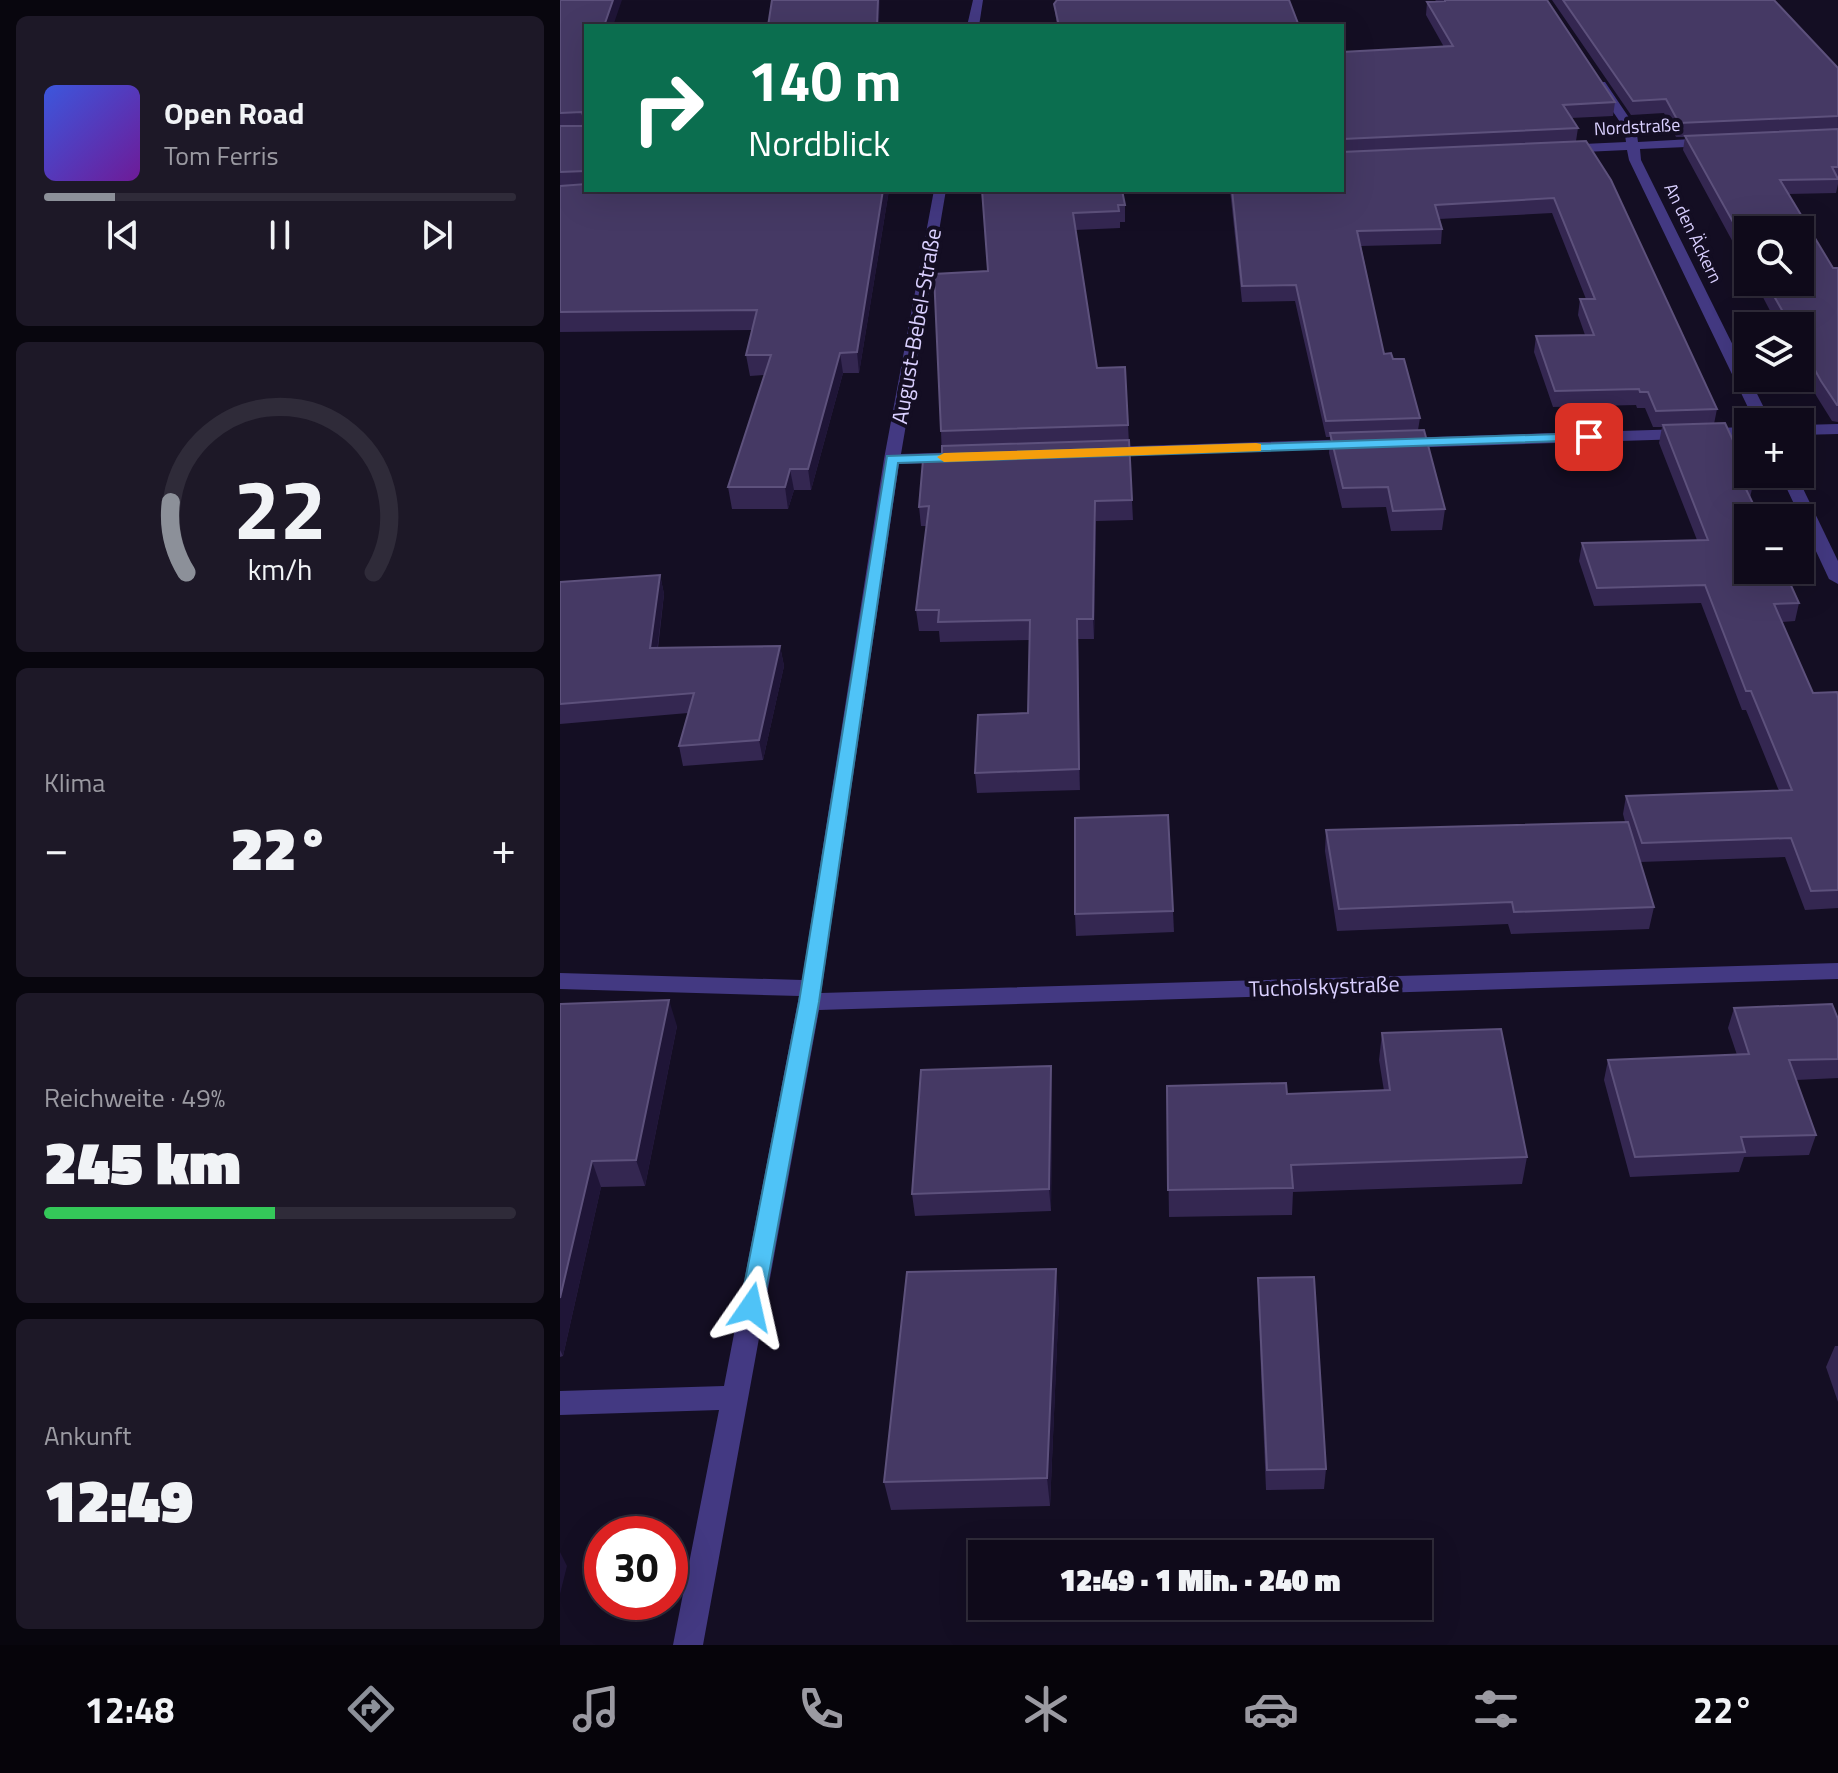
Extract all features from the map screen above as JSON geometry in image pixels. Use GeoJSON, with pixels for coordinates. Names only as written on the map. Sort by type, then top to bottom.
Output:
{"type":"FeatureCollection","features":[{"type":"Feature","properties":{"kind":"street"},"geometry":{"type":"LineString","coordinates":[[973,24],[978,0]]}},
{"type":"Feature","properties":{"kind":"street","name":"An den Äckern"},"geometry":{"type":"LineString","coordinates":[[1596,77],[1630,128],[1635,160],[1756,408]]}},
{"type":"Feature","properties":{"kind":"street","name":"Nordstraße"},"geometry":{"type":"LineString","coordinates":[[1541,150],[1728,141]]}},
{"type":"Feature","properties":{"kind":"street","name":"August-Bebel-Straße"},"geometry":{"type":"LineString","coordinates":[[688,1645],[810,995],[892,459],[940,192]]}},
{"type":"Feature","properties":{"kind":"street"},"geometry":{"type":"LineString","coordinates":[[1814,430],[1838,429]]}},
{"type":"Feature","properties":{"kind":"street"},"geometry":{"type":"LineString","coordinates":[[1082,453],[1734,432]]}},
{"type":"Feature","properties":{"kind":"street"},"geometry":{"type":"LineString","coordinates":[[892,459],[987,456]]}},
{"type":"Feature","properties":{"kind":"street"},"geometry":{"type":"LineString","coordinates":[[1795,488],[1838,579]]}},
{"type":"Feature","properties":{"kind":"street","name":"Tucholskystraße"},"geometry":{"type":"LineString","coordinates":[[560,981],[810,995],[1838,971]]}},
{"type":"Feature","properties":{"kind":"street"},"geometry":{"type":"LineString","coordinates":[[560,1403],[734,1398]]}},
{"type":"Feature","properties":{"kind":"building"},"geometry":{"type":"Polygon","coordinates":[[[560,0],[613,0],[605,24],[584,24],[584,119],[582,112],[560,113],[560,0]]]}},
{"type":"Feature","properties":{"kind":"building"},"geometry":{"type":"Polygon","coordinates":[[[772,0],[878,0],[877,24],[768,24],[772,0]]]}},
{"type":"Feature","properties":{"kind":"building"},"geometry":{"type":"Polygon","coordinates":[[[1057,0],[1289,0],[1298,24],[1059,24],[1054,4],[1057,0]]]}},
{"type":"Feature","properties":{"kind":"building"},"geometry":{"type":"Polygon","coordinates":[[[1547,0],[1615,102],[1563,105],[1578,128],[1344,139],[1344,52],[1453,46],[1427,2],[1547,0]]]}},
{"type":"Feature","properties":{"kind":"building"},"geometry":{"type":"Polygon","coordinates":[[[1563,0],[1774,0],[1838,68],[1838,116],[1679,123],[1666,99],[1633,101],[1563,0]]]}},
{"type":"Feature","properties":{"kind":"building"},"geometry":{"type":"Polygon","coordinates":[[[584,124],[584,171],[560,172],[560,126],[584,124]]]}},
{"type":"Feature","properties":{"kind":"building"},"geometry":{"type":"Polygon","coordinates":[[[1838,129],[1838,167],[1832,167],[1838,179],[1780,180],[1802,216],[1734,216],[1734,224],[1685,136],[1838,129]]]}},
{"type":"Feature","properties":{"kind":"building"},"geometry":{"type":"Polygon","coordinates":[[[1586,141],[1611,180],[1717,409],[1656,411],[1648,392],[1640,392],[1639,389],[1555,391],[1536,336],[1594,335],[1580,299],[1595,299],[1554,198],[1435,205],[1442,229],[1357,231],[1384,354],[1391,353],[1393,359],[1404,359],[1420,418],[1326,421],[1296,285],[1242,286],[1232,192],[1344,192],[1344,152],[1586,141]]]}},
{"type":"Feature","properties":{"kind":"building"},"geometry":{"type":"Polygon","coordinates":[[[584,184],[584,192],[883,192],[857,352],[840,353],[808,469],[790,469],[785,487],[728,487],[771,355],[746,355],[757,310],[560,312],[560,186],[584,184]]]}},
{"type":"Feature","properties":{"kind":"building"},"geometry":{"type":"Polygon","coordinates":[[[982,192],[1122,192],[1125,205],[1118,205],[1119,211],[1073,213],[1097,368],[1125,367],[1128,425],[941,431],[934,274],[988,271],[982,192]]]}},
{"type":"Feature","properties":{"kind":"building"},"geometry":{"type":"Polygon","coordinates":[[[1814,236],[1833,268],[1838,268],[1838,405],[1814,368],[1814,312],[1783,312],[1774,296],[1814,296],[1814,236]]]}},
{"type":"Feature","properties":{"kind":"building"},"geometry":{"type":"Polygon","coordinates":[[[1725,423],[1734,443],[1734,488],[1745,488],[1753,504],[1734,504],[1734,584],[1790,584],[1799,603],[1774,604],[1813,693],[1837,692],[1838,890],[1811,891],[1791,838],[1642,843],[1626,796],[1792,790],[1751,691],[1746,691],[1705,585],[1597,588],[1582,543],[1708,540],[1663,425],[1725,423]]]}},
{"type":"Feature","properties":{"kind":"building"},"geometry":{"type":"Polygon","coordinates":[[[1424,430],[1445,509],[1393,511],[1388,487],[1343,488],[1330,433],[1424,430]]]}},
{"type":"Feature","properties":{"kind":"building"},"geometry":{"type":"Polygon","coordinates":[[[1129,440],[1132,500],[1095,501],[1093,619],[1077,619],[1079,769],[975,773],[978,715],[1028,713],[1030,620],[938,622],[939,610],[916,610],[929,506],[919,507],[923,460],[942,460],[942,446],[1129,440]]]}},
{"type":"Feature","properties":{"kind":"building"},"geometry":{"type":"Polygon","coordinates":[[[660,575],[650,648],[780,646],[759,740],[679,746],[694,693],[560,704],[560,582],[660,575]]]}},
{"type":"Feature","properties":{"kind":"building"},"geometry":{"type":"Polygon","coordinates":[[[1168,815],[1173,911],[1075,914],[1075,818],[1168,815]]]}},
{"type":"Feature","properties":{"kind":"building"},"geometry":{"type":"Polygon","coordinates":[[[1628,822],[1654,907],[1514,912],[1512,902],[1339,909],[1326,830],[1628,822]]]}},
{"type":"Feature","properties":{"kind":"building"},"geometry":{"type":"Polygon","coordinates":[[[669,1000],[636,1160],[592,1161],[560,1298],[560,1004],[669,1000]]]}},
{"type":"Feature","properties":{"kind":"building"},"geometry":{"type":"Polygon","coordinates":[[[1832,1004],[1838,1019],[1838,1059],[1789,1060],[1816,1135],[1741,1137],[1745,1152],[1635,1157],[1608,1060],[1749,1054],[1734,1008],[1832,1004]]]}},
{"type":"Feature","properties":{"kind":"building"},"geometry":{"type":"Polygon","coordinates":[[[1501,1029],[1527,1157],[1291,1165],[1293,1188],[1168,1190],[1167,1086],[1286,1083],[1287,1094],[1390,1090],[1382,1033],[1501,1029]]]}},
{"type":"Feature","properties":{"kind":"building"},"geometry":{"type":"Polygon","coordinates":[[[1051,1066],[1049,1189],[912,1194],[921,1070],[1051,1066]]]}},
{"type":"Feature","properties":{"kind":"building"},"geometry":{"type":"Polygon","coordinates":[[[1056,1269],[1047,1478],[884,1482],[907,1272],[1056,1269]]]}},
{"type":"Feature","properties":{"kind":"building"},"geometry":{"type":"Polygon","coordinates":[[[1314,1277],[1326,1469],[1267,1470],[1258,1278],[1314,1277]]]}},
{"type":"Feature","properties":{"kind":"slow traffic"},"geometry":{"type":"LineString","coordinates":[[944,457],[1256,448]]}},
{"type":"Feature","properties":{"kind":"route"},"geometry":{"type":"LineString","coordinates":[[751,1307],[809,1002],[892,459],[1589,437]]}}]}
